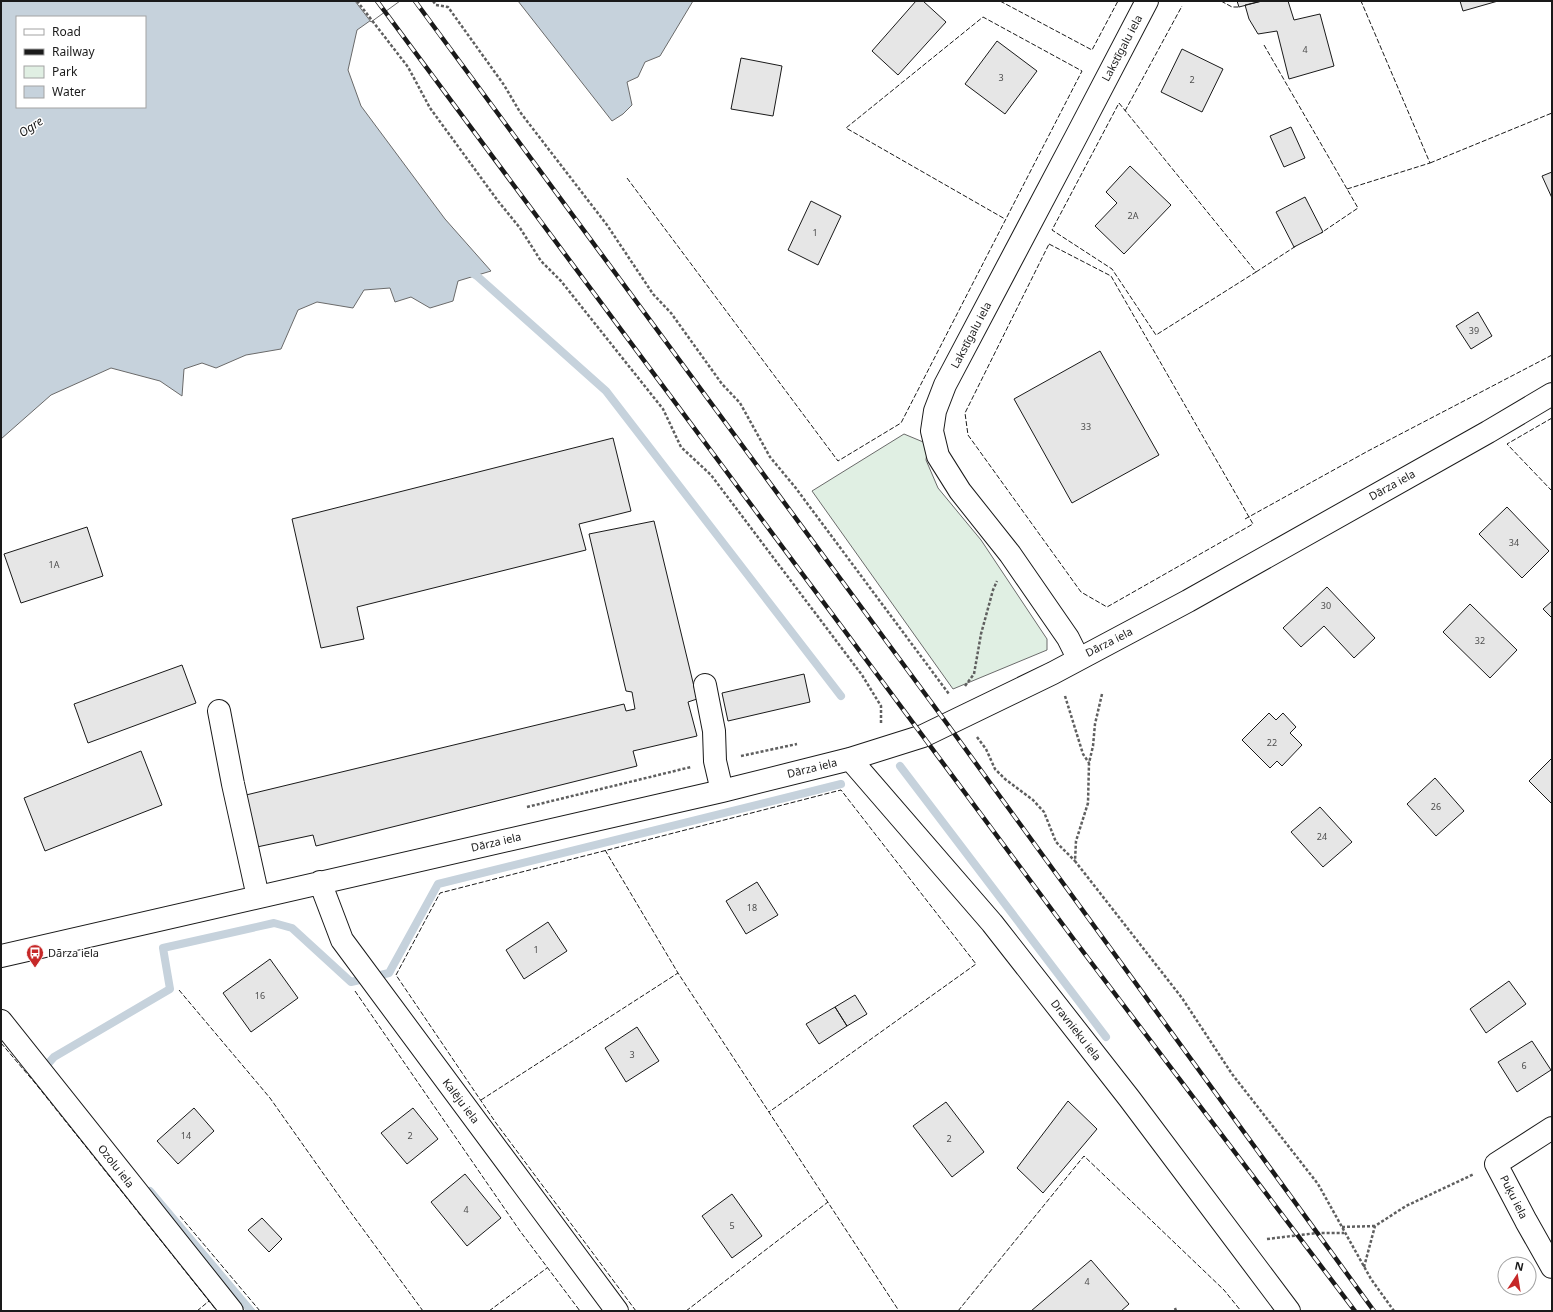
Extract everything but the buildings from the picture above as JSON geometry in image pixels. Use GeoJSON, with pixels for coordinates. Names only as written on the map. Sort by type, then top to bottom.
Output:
{"type":"FeatureCollection","features":[{"type":"Feature","properties":{"kind":"street","name":"Lakstīgalu iela"},"geometry":{"type":"LineString","coordinates":[[1078,658],[1068,638],[1010,554],[960,490],[938,456],[932,431],[935,411],[945,384],[1078,135],[1147,1]]}},
{"type":"Feature","properties":{"kind":"street","name":"Dārza iela"},"geometry":{"type":"LineString","coordinates":[[1,956],[722,791],[850,759],[922,736],[959,709],[1053,673],[1078,658],[1188,601],[1488,432],[1552,394]]}},
{"type":"Feature","properties":{"kind":"street"},"geometry":{"type":"LineString","coordinates":[[705,685],[714,731],[714,761],[722,791]]}},
{"type":"Feature","properties":{"kind":"street"},"geometry":{"type":"LineString","coordinates":[[219,712],[258,898]]}},
{"type":"Feature","properties":{"kind":"street","name":"Dravnieku iela"},"geometry":{"type":"LineString","coordinates":[[850,759],[992,923],[1129,1098],[1289,1311]]}},
{"type":"Feature","properties":{"kind":"street","name":"Kalēju iela"},"geometry":{"type":"LineString","coordinates":[[320,882],[342,940],[617,1311]]}},
{"type":"Feature","properties":{"kind":"street","name":"Ozolu iela"},"geometry":{"type":"LineString","coordinates":[[1,1021],[232,1311]]}},
{"type":"Feature","properties":{"kind":"street","name":"Puķu iela"},"geometry":{"type":"LineString","coordinates":[[1552,1128],[1496,1164],[1552,1268]]}},
{"type":"Feature","properties":{"kind":"path"},"geometry":{"type":"LineString","coordinates":[[357,1],[408,67],[430,108],[498,201],[520,228],[541,261],[561,281],[663,409],[681,447],[711,475],[862,674],[881,706],[881,726]]}},
{"type":"Feature","properties":{"kind":"path"},"geometry":{"type":"LineString","coordinates":[[433,1],[436,5],[448,7],[504,85],[520,112],[607,225],[654,294],[671,313],[722,384],[740,403],[770,457],[800,494],[959,709],[968,726],[986,749],[995,769],[1005,779],[1033,800],[1044,812],[1056,842],[1075,861],[1182,998],[1232,1074],[1318,1184],[1364,1267],[1394,1311]]}},
{"type":"Feature","properties":{"kind":"path"},"geometry":{"type":"LineString","coordinates":[[959,709],[974,674],[981,634],[993,590],[1010,554]]}},
{"type":"Feature","properties":{"kind":"path"},"geometry":{"type":"LineString","coordinates":[[1053,673],[1068,703],[1083,754],[1089,763]]}},
{"type":"Feature","properties":{"kind":"path"},"geometry":{"type":"LineString","coordinates":[[1075,861],[1076,841],[1088,803],[1089,763],[1093,746],[1094,724],[1102,694]]}},
{"type":"Feature","properties":{"kind":"path"},"geometry":{"type":"LineString","coordinates":[[1342,1227],[1375,1226],[1406,1206],[1496,1164]]}},
{"type":"Feature","properties":{"kind":"path"},"geometry":{"type":"LineString","coordinates":[[1364,1267],[1375,1226]]}},
{"type":"Feature","properties":{"kind":"path"},"geometry":{"type":"LineString","coordinates":[[1240,1246],[1260,1240],[1316,1232],[1344,1233]]}},
{"type":"Feature","properties":{"kind":"green space"},"geometry":{"type":"Polygon","coordinates":[[[904,434],[928,444],[926,460],[938,488],[981,540],[1047,639],[1047,650],[953,689],[812,491],[904,434]]]}},
{"type":"Feature","properties":{"kind":"water","name":"Ogre"},"geometry":{"type":"Polygon","coordinates":[[[1,1],[398,1],[357,30],[348,70],[361,106],[445,219],[491,271],[458,281],[453,301],[430,308],[411,297],[395,302],[390,288],[364,290],[353,308],[317,302],[298,310],[281,349],[246,355],[216,368],[202,363],[184,369],[182,396],[160,381],[111,368],[51,395],[1,439],[1,1]]]}},
{"type":"Feature","properties":{"kind":"water"},"geometry":{"type":"Polygon","coordinates":[[[518,1],[693,1],[660,56],[645,62],[638,77],[627,82],[632,105],[623,114],[612,121],[518,1]]]}},
{"type":"Feature","properties":{"kind":"pier"},"geometry":{"type":"Polygon","coordinates":[[[355,1],[400,1],[371,22],[355,1]]]}},
{"type":"Feature","properties":{"kind":"waterway"},"geometry":{"type":"LineString","coordinates":[[469,271],[477,276],[606,391],[841,696]]}},
{"type":"Feature","properties":{"kind":"waterway"},"geometry":{"type":"LineString","coordinates":[[900,766],[1106,1037]]}},
{"type":"Feature","properties":{"kind":"waterway"},"geometry":{"type":"LineString","coordinates":[[50,1071],[46,1066],[54,1057],[170,989],[163,948],[274,923],[292,928],[351,982],[389,973],[438,884],[841,784]]}},
{"type":"Feature","properties":{"kind":"waterway"},"geometry":{"type":"LineString","coordinates":[[150,1191],[251,1311]]}},
{"type":"Feature","properties":{"kind":"railway"},"geometry":{"type":"LineString","coordinates":[[377,1],[1078,945],[1355,1311]]}},
{"type":"Feature","properties":{"kind":"railway"},"geometry":{"type":"LineString","coordinates":[[415,1],[948,725],[1374,1311]]}},
{"type":"Feature","properties":{"kind":"fence"},"geometry":{"type":"LineString","coordinates":[[1000,1],[1092,50],[1118,1]]}},
{"type":"Feature","properties":{"kind":"fence"},"geometry":{"type":"LineString","coordinates":[[1221,1],[1232,7],[1239,7]]}},
{"type":"Feature","properties":{"kind":"fence"},"geometry":{"type":"LineString","coordinates":[[1347,189],[1430,163],[1361,1]]}},
{"type":"Feature","properties":{"kind":"fence"},"geometry":{"type":"LineString","coordinates":[[1125,111],[1182,6]]}},
{"type":"Feature","properties":{"kind":"fence"},"geometry":{"type":"LineString","coordinates":[[627,178],[838,461],[901,423],[1082,71],[983,17],[846,128],[1005,219]]}},
{"type":"Feature","properties":{"kind":"fence"},"geometry":{"type":"LineString","coordinates":[[1264,45],[1358,208],[1321,233]]}},
{"type":"Feature","properties":{"kind":"fence"},"geometry":{"type":"LineString","coordinates":[[1119,103],[1256,272],[1156,335],[1112,269],[1052,230],[1119,103]]}},
{"type":"Feature","properties":{"kind":"fence"},"geometry":{"type":"LineString","coordinates":[[1430,163],[1552,113]]}},
{"type":"Feature","properties":{"kind":"fence"},"geometry":{"type":"LineString","coordinates":[[1049,244],[1111,276],[1253,524],[1107,607],[1081,592],[968,435],[965,413],[1049,244]]}},
{"type":"Feature","properties":{"kind":"fence"},"geometry":{"type":"LineString","coordinates":[[1256,272],[1296,246]]}},
{"type":"Feature","properties":{"kind":"fence"},"geometry":{"type":"LineString","coordinates":[[1245,519],[1368,451],[1552,355]]}},
{"type":"Feature","properties":{"kind":"fence"},"geometry":{"type":"LineString","coordinates":[[1552,418],[1507,444],[1552,491]]}},
{"type":"Feature","properties":{"kind":"fence"},"geometry":{"type":"LineString","coordinates":[[636,1311],[496,1123],[396,975],[440,893],[841,790],[976,964],[769,1112]]}},
{"type":"Feature","properties":{"kind":"fence"},"geometry":{"type":"LineString","coordinates":[[605,850],[678,973],[899,1311]]}},
{"type":"Feature","properties":{"kind":"fence"},"geometry":{"type":"LineString","coordinates":[[481,1100],[678,973]]}},
{"type":"Feature","properties":{"kind":"fence"},"geometry":{"type":"LineString","coordinates":[[179,990],[270,1098],[423,1311]]}},
{"type":"Feature","properties":{"kind":"fence"},"geometry":{"type":"LineString","coordinates":[[355,991],[520,1231],[580,1311]]}},
{"type":"Feature","properties":{"kind":"fence"},"geometry":{"type":"LineString","coordinates":[[1,1043],[35,1083],[217,1311]]}},
{"type":"Feature","properties":{"kind":"fence"},"geometry":{"type":"LineString","coordinates":[[958,1311],[1084,1156],[1224,1290],[1241,1311]]}},
{"type":"Feature","properties":{"kind":"fence"},"geometry":{"type":"LineString","coordinates":[[686,1311],[828,1202]]}},
{"type":"Feature","properties":{"kind":"fence"},"geometry":{"type":"LineString","coordinates":[[180,1216],[260,1311]]}},
{"type":"Feature","properties":{"kind":"fence"},"geometry":{"type":"LineString","coordinates":[[489,1311],[547,1268]]}},
{"type":"Feature","properties":{"kind":"fence"},"geometry":{"type":"LineString","coordinates":[[197,1311],[209,1301]]}},
{"type":"Feature","properties":{"kind":"place","name":"Dārza iela"},"geometry":{"type":"Point","coordinates":[35,968]}}]}
